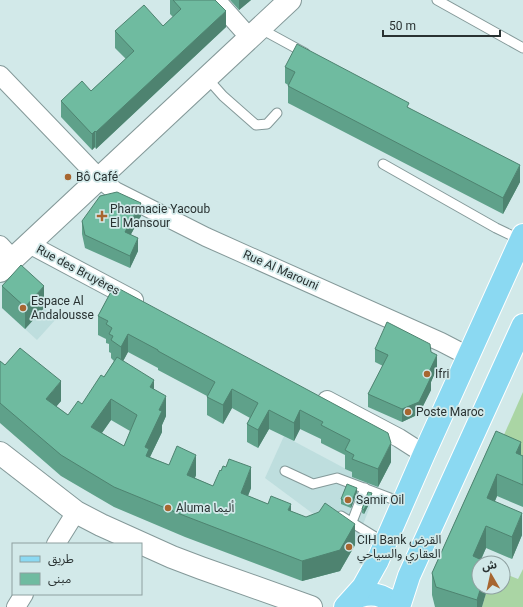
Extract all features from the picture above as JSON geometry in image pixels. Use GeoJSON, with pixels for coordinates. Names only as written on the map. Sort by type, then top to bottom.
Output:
{"type":"FeatureCollection","features":[{"type":"Feature","properties":{"kind":"main road"},"geometry":{"type":"LineString","coordinates":[[4,258],[29,244],[290,0]]}},
{"type":"Feature","properties":{"kind":"main road"},"geometry":{"type":"LineString","coordinates":[[350,602],[370,576],[522,237]]}},
{"type":"Feature","properties":{"kind":"main road"},"geometry":{"type":"LineString","coordinates":[[399,607],[410,576],[523,325]]}},
{"type":"Feature","properties":{"kind":"main road"},"geometry":{"type":"LineString","coordinates":[[0,453],[76,512],[141,543]]}},
{"type":"Feature","properties":{"kind":"main road"},"geometry":{"type":"LineString","coordinates":[[142,543],[172,557],[227,578],[311,607]]}},
{"type":"Feature","properties":{"kind":"main road"},"geometry":{"type":"LineString","coordinates":[[350,602],[363,594],[371,594],[380,595],[387,599],[395,607]]}},
{"type":"Feature","properties":{"kind":"street"},"geometry":{"type":"LineString","coordinates":[[216,0],[255,33]]}},
{"type":"Feature","properties":{"kind":"street","name":"Rue Al Marouni"},"geometry":{"type":"LineString","coordinates":[[0,74],[99,178],[115,191],[206,237],[441,342],[468,356]]}},
{"type":"Feature","properties":{"kind":"street","name":"Rue des Bruyères"},"geometry":{"type":"LineString","coordinates":[[29,244],[152,309]]}},
{"type":"Feature","properties":{"kind":"street"},"geometry":{"type":"LineString","coordinates":[[315,394],[399,438],[424,454]]}},
{"type":"Feature","properties":{"kind":"street"},"geometry":{"type":"LineString","coordinates":[[57,543],[76,512]]}},
{"type":"Feature","properties":{"kind":"street"},"geometry":{"type":"LineString","coordinates":[[16,607],[23,595]]}},
{"type":"Feature","properties":{"kind":"street"},"geometry":{"type":"LineString","coordinates":[[0,605],[4,607]]}},
{"type":"Feature","properties":{"kind":"lane"},"geometry":{"type":"LineString","coordinates":[[437,0],[523,48]]}},
{"type":"Feature","properties":{"kind":"lane"},"geometry":{"type":"LineString","coordinates":[[255,33],[315,59]]}},
{"type":"Feature","properties":{"kind":"lane"},"geometry":{"type":"LineString","coordinates":[[206,78],[223,96],[256,125],[267,124],[277,113]]}},
{"type":"Feature","properties":{"kind":"lane"},"geometry":{"type":"LineString","coordinates":[[383,164],[496,228],[522,237]]}},
{"type":"Feature","properties":{"kind":"lane"},"geometry":{"type":"LineString","coordinates":[[285,471],[313,484],[337,478],[403,503]]}},
{"type":"Feature","properties":{"kind":"lane"},"geometry":{"type":"LineString","coordinates":[[352,522],[365,488]]}},
{"type":"Feature","properties":{"kind":"lane"},"geometry":{"type":"LineString","coordinates":[[334,511],[385,543]]}},
{"type":"Feature","properties":{"kind":"shaded area","name":"Espace Al Andalousse"},"geometry":{"type":"Polygon","coordinates":[[[21,287],[56,319],[37,340],[2,308],[21,287]]]}},
{"type":"Feature","properties":{"kind":"shaded area"},"geometry":{"type":"Polygon","coordinates":[[[284,436],[378,486],[355,545],[265,478],[284,436]]]}},
{"type":"Feature","properties":{"kind":"green space"},"geometry":{"type":"Polygon","coordinates":[[[523,392],[523,465],[496,453],[523,392]]]}},
{"type":"Feature","properties":{"kind":"green space"},"geometry":{"type":"Polygon","coordinates":[[[523,569],[523,607],[482,607],[486,595],[511,595],[511,576],[518,579],[523,569]]]}},
{"type":"Feature","properties":{"kind":"building"},"geometry":{"type":"Polygon","coordinates":[[[173,0],[215,0],[226,11],[96,132],[95,131],[92,134],[61,101],[82,81],[91,91],[134,51],[115,31],[144,5],[163,26],[181,9],[173,0]]]}},
{"type":"Feature","properties":{"kind":"building"},"geometry":{"type":"Polygon","coordinates":[[[297,44],[409,103],[407,107],[520,165],[503,198],[288,86],[295,72],[285,67],[297,44]]]}},
{"type":"Feature","properties":{"kind":"building"},"geometry":{"type":"Polygon","coordinates":[[[117,192],[141,203],[125,232],[138,238],[130,256],[85,235],[82,221],[100,196],[117,192]]]}},
{"type":"Feature","properties":{"kind":"building"},"geometry":{"type":"Polygon","coordinates":[[[21,265],[44,286],[25,307],[2,286],[21,265]]]}},
{"type":"Feature","properties":{"kind":"building"},"geometry":{"type":"Polygon","coordinates":[[[114,286],[388,433],[391,443],[378,469],[352,459],[354,455],[345,450],[350,440],[321,425],[323,422],[300,410],[294,423],[269,410],[258,430],[247,424],[258,403],[232,389],[223,405],[207,397],[215,382],[128,334],[121,347],[111,340],[113,336],[109,334],[112,328],[106,324],[108,321],[98,316],[114,286]]]}},
{"type":"Feature","properties":{"kind":"building"},"geometry":{"type":"Polygon","coordinates":[[[387,322],[430,344],[431,352],[437,355],[427,376],[431,377],[419,402],[402,409],[368,394],[388,355],[375,349],[387,322]]]}},
{"type":"Feature","properties":{"kind":"building"},"geometry":{"type":"Polygon","coordinates":[[[20,348],[61,381],[46,399],[68,415],[78,401],[82,404],[101,375],[104,377],[117,357],[154,380],[150,387],[166,396],[159,410],[162,411],[145,447],[149,449],[146,456],[169,465],[177,446],[196,455],[187,475],[213,486],[220,470],[221,471],[223,466],[226,467],[229,459],[251,467],[241,493],[268,504],[271,496],[291,504],[288,510],[306,517],[319,512],[325,503],[355,524],[340,550],[302,561],[114,487],[61,455],[0,403],[0,361],[5,365],[20,348]],[[111,399],[91,427],[124,446],[137,415],[111,399]]]}},
{"type":"Feature","properties":{"kind":"building"},"geometry":{"type":"Polygon","coordinates":[[[496,431],[521,442],[516,453],[523,456],[523,485],[497,474],[487,498],[522,513],[512,537],[486,526],[473,555],[471,555],[471,595],[479,595],[477,600],[436,587],[432,573],[496,431]]]}},
{"type":"Feature","properties":{"kind":"building"},"geometry":{"type":"Polygon","coordinates":[[[347,484],[357,488],[351,504],[341,499],[347,484]]]}},
{"type":"Feature","properties":{"kind":"building"},"geometry":{"type":"Polygon","coordinates":[[[368,492],[372,493],[364,510],[362,509],[368,492]]]}},
{"type":"Feature","properties":{"kind":"place","name":"Bô Café"},"geometry":{"type":"Point","coordinates":[68,177]}},
{"type":"Feature","properties":{"kind":"place","name":"Pharmacie Yacoub El Mansour"},"geometry":{"type":"Point","coordinates":[102,216]}},
{"type":"Feature","properties":{"kind":"place","name":"Espace Al Andalousse"},"geometry":{"type":"Point","coordinates":[23,308]}},
{"type":"Feature","properties":{"kind":"place","name":"Ifri"},"geometry":{"type":"Point","coordinates":[427,374]}},
{"type":"Feature","properties":{"kind":"place","name":"Poste Maroc"},"geometry":{"type":"Point","coordinates":[408,412]}},
{"type":"Feature","properties":{"kind":"place","name":"Samir Oil"},"geometry":{"type":"Point","coordinates":[348,500]}},
{"type":"Feature","properties":{"kind":"place","name":"Aluma أليما"},"geometry":{"type":"Point","coordinates":[168,508]}},
{"type":"Feature","properties":{"kind":"place","name":"CIH Bank القرض العقاري والسياحي"},"geometry":{"type":"Point","coordinates":[349,547]}}]}
